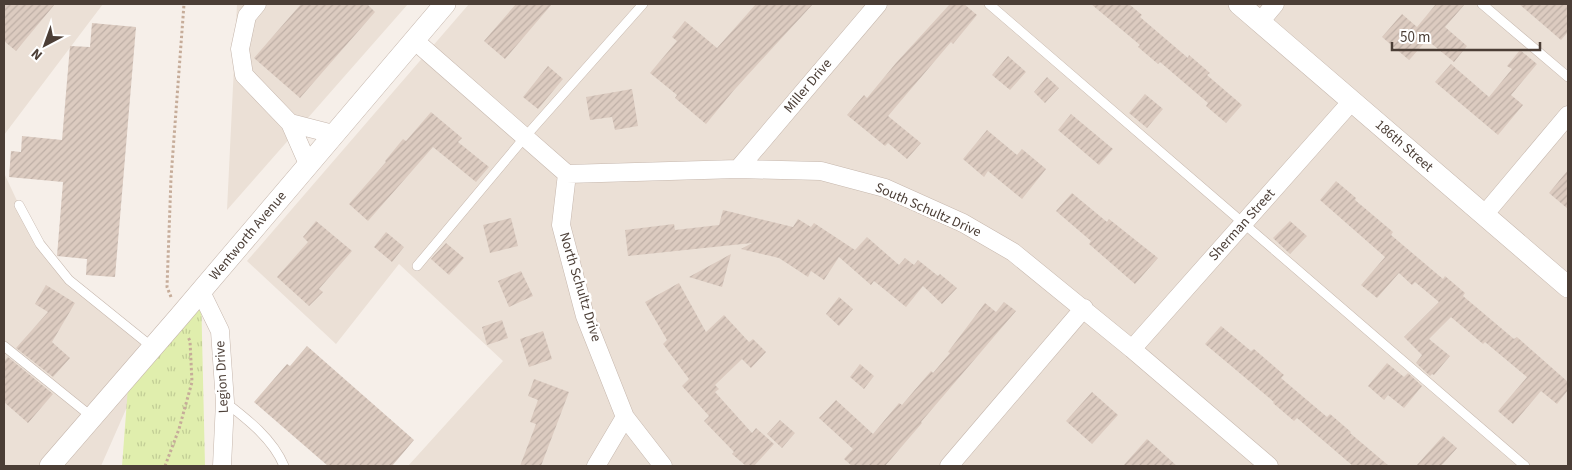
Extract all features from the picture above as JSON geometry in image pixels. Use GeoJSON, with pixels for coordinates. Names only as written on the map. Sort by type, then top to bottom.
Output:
{"type":"FeatureCollection","features":[{"type":"Feature","properties":{"kind":"street"},"geometry":{"type":"LineString","coordinates":[[257,4],[246,16],[240,50],[244,74],[290,123],[308,164]]}},
{"type":"Feature","properties":{"kind":"street","name":"Wentworth Avenue"},"geometry":{"type":"LineString","coordinates":[[50,466],[201,292],[445,4]]}},
{"type":"Feature","properties":{"kind":"street","name":"Miller Drive"},"geometry":{"type":"LineString","coordinates":[[738,169],[878,4]]}},
{"type":"Feature","properties":{"kind":"street","name":"186th Street"},"geometry":{"type":"LineString","coordinates":[[1239,4],[1568,287]]}},
{"type":"Feature","properties":{"kind":"street"},"geometry":{"type":"LineString","coordinates":[[1260,22],[1275,4]]}},
{"type":"Feature","properties":{"kind":"street"},"geometry":{"type":"LineString","coordinates":[[414,40],[567,174]]}},
{"type":"Feature","properties":{"kind":"street","name":"Sherman Street"},"geometry":{"type":"LineString","coordinates":[[1132,349],[1352,101]]}},
{"type":"Feature","properties":{"kind":"street"},"geometry":{"type":"LineString","coordinates":[[1484,215],[1568,115]]}},
{"type":"Feature","properties":{"kind":"street"},"geometry":{"type":"LineString","coordinates":[[290,123],[333,134]]}},
{"type":"Feature","properties":{"kind":"street","name":"South Schultz Drive"},"geometry":{"type":"LineString","coordinates":[[567,174],[738,169],[821,171],[884,188],[963,223],[1013,252],[1084,308],[1269,466]]}},
{"type":"Feature","properties":{"kind":"street","name":"North Schultz Drive"},"geometry":{"type":"LineString","coordinates":[[567,174],[561,224],[585,316],[625,417],[663,466]]}},
{"type":"Feature","properties":{"kind":"street","name":"Legion Drive"},"geometry":{"type":"LineString","coordinates":[[201,292],[220,330],[225,402],[222,466]]}},
{"type":"Feature","properties":{"kind":"street"},"geometry":{"type":"LineString","coordinates":[[948,466],[1084,308]]}},
{"type":"Feature","properties":{"kind":"street"},"geometry":{"type":"LineString","coordinates":[[596,466],[625,417]]}},
{"type":"Feature","properties":{"kind":"lane"},"geometry":{"type":"LineString","coordinates":[[418,266],[525,137],[643,4]]}},
{"type":"Feature","properties":{"kind":"lane"},"geometry":{"type":"LineString","coordinates":[[989,4],[1525,466]]}},
{"type":"Feature","properties":{"kind":"lane"},"geometry":{"type":"LineString","coordinates":[[1482,4],[1568,77]]}},
{"type":"Feature","properties":{"kind":"lane"},"geometry":{"type":"LineString","coordinates":[[19,205],[40,244],[69,280],[152,348]]}},
{"type":"Feature","properties":{"kind":"lane"},"geometry":{"type":"LineString","coordinates":[[4,346],[93,417]]}},
{"type":"Feature","properties":{"kind":"lane"},"geometry":{"type":"LineString","coordinates":[[225,402],[248,419],[266,438],[284,466]]}},
{"type":"Feature","properties":{"kind":"path"},"geometry":{"type":"LineString","coordinates":[[167,288],[171,178],[184,4]]}},
{"type":"Feature","properties":{"kind":"path"},"geometry":{"type":"LineString","coordinates":[[165,466],[179,429],[192,382],[190,341]]}},
{"type":"Feature","properties":{"kind":"shaded area"},"geometry":{"type":"Polygon","coordinates":[[[4,4],[103,4],[4,135],[4,4]]]}},
{"type":"Feature","properties":{"kind":"shaded area"},"geometry":{"type":"Polygon","coordinates":[[[237,4],[408,4],[227,210],[237,4]]]}},
{"type":"Feature","properties":{"kind":"shaded area"},"geometry":{"type":"Polygon","coordinates":[[[469,4],[1568,4],[1568,466],[408,466],[503,361],[399,264],[336,344],[247,261],[469,4]]]}},
{"type":"Feature","properties":{"kind":"shaded area"},"geometry":{"type":"Polygon","coordinates":[[[4,173],[19,205],[69,280],[153,348],[101,466],[4,466],[4,173]]]}},
{"type":"Feature","properties":{"kind":"green space"},"geometry":{"type":"Polygon","coordinates":[[[201,292],[205,466],[122,466],[129,374],[201,292]]]}},
{"type":"Feature","properties":{"kind":"building"},"geometry":{"type":"Polygon","coordinates":[[[4,4],[55,4],[16,51],[4,41],[4,4]]]}},
{"type":"Feature","properties":{"kind":"building"},"geometry":{"type":"Polygon","coordinates":[[[301,4],[367,4],[375,12],[300,98],[254,58],[301,4]]]}},
{"type":"Feature","properties":{"kind":"building"},"geometry":{"type":"Polygon","coordinates":[[[516,4],[552,4],[505,59],[484,41],[516,4]]]}},
{"type":"Feature","properties":{"kind":"building"},"geometry":{"type":"Polygon","coordinates":[[[756,4],[813,4],[734,90],[706,124],[675,98],[677,95],[650,73],[677,41],[672,37],[685,21],[717,48],[756,4]]]}},
{"type":"Feature","properties":{"kind":"building"},"geometry":{"type":"Polygon","coordinates":[[[950,4],[964,4],[977,15],[953,44],[951,42],[888,116],[921,143],[907,159],[888,143],[885,146],[847,115],[864,95],[867,98],[950,4]]]}},
{"type":"Feature","properties":{"kind":"building"},"geometry":{"type":"Polygon","coordinates":[[[1091,4],[1129,4],[1142,15],[1140,17],[1188,58],[1189,55],[1210,73],[1207,75],[1242,105],[1226,123],[1206,106],[1208,103],[1160,62],[1158,64],[1138,47],[1140,45],[1091,4]]]}},
{"type":"Feature","properties":{"kind":"building"},"geometry":{"type":"Polygon","coordinates":[[[1436,4],[1465,4],[1445,27],[1467,46],[1454,62],[1427,40],[1409,60],[1382,37],[1402,14],[1417,27],[1436,4]]]}},
{"type":"Feature","properties":{"kind":"building"},"geometry":{"type":"Polygon","coordinates":[[[1519,4],[1568,4],[1568,32],[1561,40],[1519,4]]]}},
{"type":"Feature","properties":{"kind":"building"},"geometry":{"type":"Polygon","coordinates":[[[92,23],[136,27],[115,277],[86,275],[87,259],[57,256],[63,182],[9,177],[11,151],[21,152],[22,136],[62,140],[70,46],[90,47],[92,23]]]}},
{"type":"Feature","properties":{"kind":"building"},"geometry":{"type":"Polygon","coordinates":[[[1520,50],[1537,64],[1511,95],[1523,105],[1498,135],[1435,82],[1451,64],[1489,97],[1512,69],[1507,66],[1520,50]]]}},
{"type":"Feature","properties":{"kind":"building"},"geometry":{"type":"Polygon","coordinates":[[[1008,56],[1026,72],[1010,90],[992,75],[1008,56]]]}},
{"type":"Feature","properties":{"kind":"building"},"geometry":{"type":"Polygon","coordinates":[[[548,66],[563,79],[538,109],[523,97],[548,66]]]}},
{"type":"Feature","properties":{"kind":"building"},"geometry":{"type":"Polygon","coordinates":[[[1047,77],[1059,88],[1045,103],[1034,92],[1047,77]]]}},
{"type":"Feature","properties":{"kind":"building"},"geometry":{"type":"Polygon","coordinates":[[[632,89],[638,126],[615,130],[612,117],[590,120],[586,97],[632,89]]]}},
{"type":"Feature","properties":{"kind":"building"},"geometry":{"type":"Polygon","coordinates":[[[1145,94],[1163,109],[1147,128],[1129,113],[1145,94]]]}},
{"type":"Feature","properties":{"kind":"building"},"geometry":{"type":"Polygon","coordinates":[[[431,112],[462,138],[458,142],[489,167],[476,182],[433,147],[368,221],[349,204],[386,162],[403,139],[406,141],[431,112]]]}},
{"type":"Feature","properties":{"kind":"building"},"geometry":{"type":"Polygon","coordinates":[[[1071,114],[1113,149],[1099,165],[1058,130],[1071,114]]]}},
{"type":"Feature","properties":{"kind":"building"},"geometry":{"type":"Polygon","coordinates":[[[987,130],[1017,155],[1022,149],[1046,169],[1022,199],[988,171],[984,177],[963,159],[987,130]]]}},
{"type":"Feature","properties":{"kind":"building"},"geometry":{"type":"Polygon","coordinates":[[[1568,170],[1568,209],[1549,193],[1568,170]]]}},
{"type":"Feature","properties":{"kind":"building"},"geometry":{"type":"Polygon","coordinates":[[[1336,181],[1393,232],[1391,235],[1443,279],[1445,276],[1465,293],[1463,296],[1514,339],[1517,337],[1568,382],[1568,390],[1557,404],[1541,391],[1513,424],[1498,411],[1527,377],[1451,317],[1429,339],[1450,356],[1434,375],[1430,376],[1416,363],[1422,355],[1404,337],[1439,302],[1415,282],[1412,285],[1399,273],[1377,298],[1361,285],[1385,257],[1320,200],[1336,181]]]}},
{"type":"Feature","properties":{"kind":"building"},"geometry":{"type":"Polygon","coordinates":[[[1072,193],[1107,222],[1109,219],[1158,258],[1135,284],[1089,244],[1091,241],[1056,211],[1072,193]]]}},
{"type":"Feature","properties":{"kind":"building"},"geometry":{"type":"Polygon","coordinates":[[[723,210],[793,227],[798,219],[811,227],[814,223],[855,250],[867,237],[899,265],[905,258],[914,265],[918,260],[957,288],[942,304],[923,286],[906,307],[874,281],[871,285],[839,257],[824,280],[811,271],[808,277],[779,258],[741,249],[752,243],[628,256],[625,230],[674,224],[675,230],[719,225],[723,210]]]}},
{"type":"Feature","properties":{"kind":"building"},"geometry":{"type":"Polygon","coordinates":[[[511,218],[518,246],[490,253],[483,225],[511,218]]]}},
{"type":"Feature","properties":{"kind":"building"},"geometry":{"type":"Polygon","coordinates":[[[316,221],[352,251],[319,289],[323,292],[309,306],[277,277],[308,242],[303,237],[316,221]]]}},
{"type":"Feature","properties":{"kind":"building"},"geometry":{"type":"Polygon","coordinates":[[[1290,221],[1307,236],[1290,254],[1273,238],[1290,221]]]}},
{"type":"Feature","properties":{"kind":"building"},"geometry":{"type":"Polygon","coordinates":[[[386,232],[404,247],[392,262],[374,247],[386,232]]]}},
{"type":"Feature","properties":{"kind":"building"},"geometry":{"type":"Polygon","coordinates":[[[446,243],[464,258],[449,275],[431,259],[446,243]]]}},
{"type":"Feature","properties":{"kind":"building"},"geometry":{"type":"Polygon","coordinates":[[[731,254],[722,287],[689,277],[731,254]]]}},
{"type":"Feature","properties":{"kind":"building"},"geometry":{"type":"Polygon","coordinates":[[[521,271],[533,296],[509,307],[498,281],[521,271]]]}},
{"type":"Feature","properties":{"kind":"building"},"geometry":{"type":"Polygon","coordinates":[[[679,283],[706,332],[724,315],[749,342],[753,339],[766,352],[751,368],[742,359],[715,385],[719,389],[715,392],[752,433],[756,428],[774,444],[754,466],[746,466],[732,454],[734,452],[704,421],[709,416],[682,386],[689,379],[663,344],[667,340],[645,302],[679,283]]]}},
{"type":"Feature","properties":{"kind":"building"},"geometry":{"type":"Polygon","coordinates":[[[46,285],[75,303],[52,342],[70,358],[53,377],[16,348],[48,312],[35,304],[46,285]]]}},
{"type":"Feature","properties":{"kind":"building"},"geometry":{"type":"Polygon","coordinates":[[[839,297],[853,309],[839,326],[826,314],[839,297]]]}},
{"type":"Feature","properties":{"kind":"building"},"geometry":{"type":"Polygon","coordinates":[[[1004,302],[1016,311],[885,466],[852,466],[844,459],[853,449],[819,418],[836,400],[873,434],[899,403],[902,405],[931,371],[933,373],[950,353],[948,352],[985,303],[996,312],[1004,302]]]}},
{"type":"Feature","properties":{"kind":"building"},"geometry":{"type":"Polygon","coordinates":[[[502,320],[508,338],[487,345],[482,327],[502,320]]]}},
{"type":"Feature","properties":{"kind":"building"},"geometry":{"type":"Polygon","coordinates":[[[1221,326],[1251,351],[1254,349],[1284,375],[1281,378],[1327,417],[1330,414],[1389,466],[1353,466],[1297,418],[1294,421],[1205,344],[1221,326]]]}},
{"type":"Feature","properties":{"kind":"building"},"geometry":{"type":"Polygon","coordinates":[[[543,331],[552,359],[529,367],[520,339],[543,331]]]}},
{"type":"Feature","properties":{"kind":"building"},"geometry":{"type":"Polygon","coordinates":[[[307,346],[414,440],[392,466],[328,466],[254,402],[287,364],[290,366],[307,346]]]}},
{"type":"Feature","properties":{"kind":"building"},"geometry":{"type":"Polygon","coordinates":[[[8,357],[53,394],[28,423],[4,402],[4,361],[8,357]]]}},
{"type":"Feature","properties":{"kind":"building"},"geometry":{"type":"Polygon","coordinates":[[[1387,363],[1404,377],[1408,373],[1422,386],[1404,408],[1388,395],[1384,400],[1368,386],[1387,363]]]}},
{"type":"Feature","properties":{"kind":"building"},"geometry":{"type":"Polygon","coordinates":[[[860,364],[874,376],[864,389],[850,377],[860,364]]]}},
{"type":"Feature","properties":{"kind":"building"},"geometry":{"type":"Polygon","coordinates":[[[534,379],[569,392],[541,466],[520,466],[536,424],[530,422],[538,400],[528,396],[534,379]]]}},
{"type":"Feature","properties":{"kind":"building"},"geometry":{"type":"Polygon","coordinates":[[[1092,392],[1118,415],[1092,444],[1066,421],[1092,392]]]}},
{"type":"Feature","properties":{"kind":"building"},"geometry":{"type":"Polygon","coordinates":[[[780,420],[795,433],[782,448],[767,434],[780,420]]]}},
{"type":"Feature","properties":{"kind":"building"},"geometry":{"type":"Polygon","coordinates":[[[1443,436],[1457,448],[1441,466],[1416,466],[1443,436]]]}},
{"type":"Feature","properties":{"kind":"building"},"geometry":{"type":"Polygon","coordinates":[[[1147,439],[1177,466],[1123,466],[1147,439]]]}}]}
